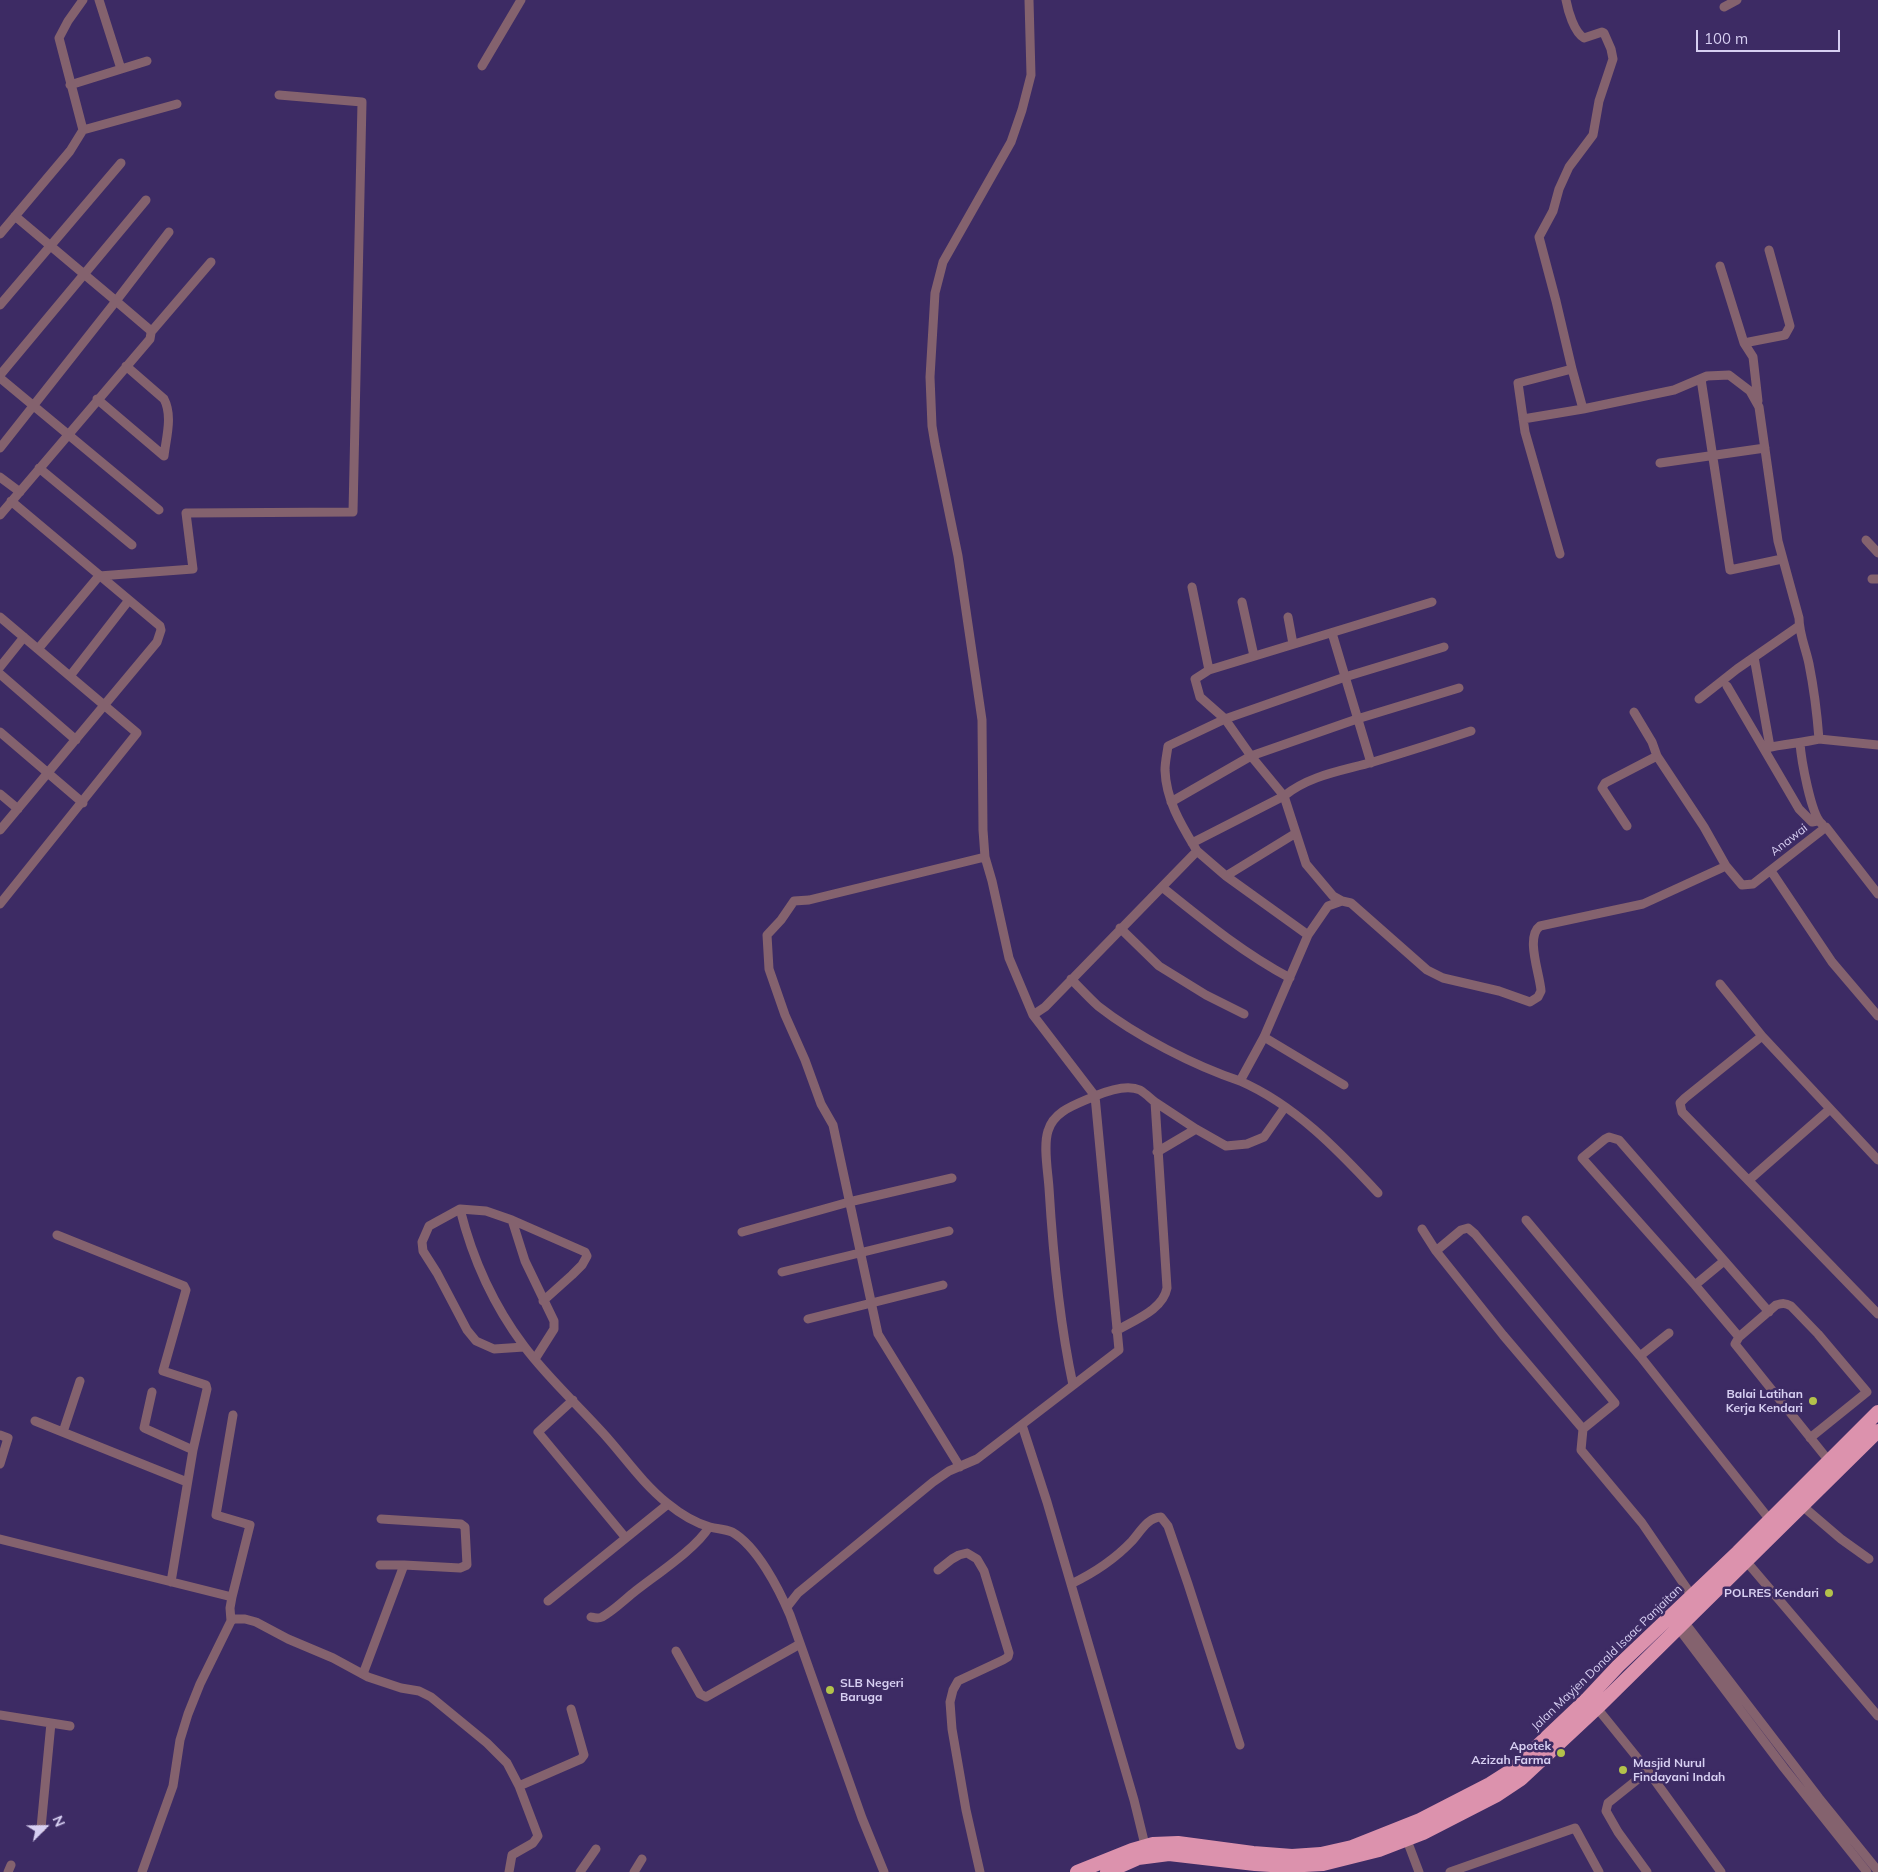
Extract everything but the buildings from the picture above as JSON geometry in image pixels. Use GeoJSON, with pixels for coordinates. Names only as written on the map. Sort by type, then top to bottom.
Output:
{"type":"FeatureCollection","features":[{"type":"Feature","properties":{"kind":"highway","name":"Jalan Mayjen Donald Isaac Panjaitan"},"geometry":{"type":"LineString","coordinates":[[1077,1872],[1146,1850],[1178,1843],[1253,1853],[1292,1856],[1311,1855],[1352,1847],[1405,1833],[1460,1815],[1497,1795],[1521,1779],[1682,1626],[1746,1561],[1798,1502],[1829,1461],[1878,1412]]}},
{"type":"Feature","properties":{"kind":"highway","name":"Jalan Mayjen Donald Isaac Panjaitan"},"geometry":{"type":"LineString","coordinates":[[1405,1833],[1512,1770],[1770,1520],[1798,1502],[1878,1431]]}},
{"type":"Feature","properties":{"kind":"highway"},"geometry":{"type":"LineString","coordinates":[[1618,1666],[1629,1676]]}},
{"type":"Feature","properties":{"kind":"highway","name":"Jalan Mayjen Donald Isaac Panjaitan"},"geometry":{"type":"LineString","coordinates":[[1107,1872],[1130,1861],[1146,1850]]}},
{"type":"Feature","properties":{"kind":"street"},"geometry":{"type":"LineString","coordinates":[[0,234],[70,151],[82,130],[59,38],[83,0]]}},
{"type":"Feature","properties":{"kind":"street"},"geometry":{"type":"LineString","coordinates":[[99,0],[121,69]]}},
{"type":"Feature","properties":{"kind":"street"},"geometry":{"type":"LineString","coordinates":[[482,66],[521,0]]}},
{"type":"Feature","properties":{"kind":"street"},"geometry":{"type":"LineString","coordinates":[[787,1607],[803,1589],[933,1482],[949,1471],[977,1460],[1119,1350],[1095,1096],[1033,1015],[1009,958],[985,857],[982,720],[958,556],[932,426],[930,377],[935,293],[943,262],[1011,142],[1031,75],[1029,0]]}},
{"type":"Feature","properties":{"kind":"street"},"geometry":{"type":"LineString","coordinates":[[1566,0],[1580,36],[1584,38],[1602,32],[1611,49],[1613,60],[1599,102],[1593,135],[1569,167],[1559,190],[1553,211],[1539,237],[1583,409]]}},
{"type":"Feature","properties":{"kind":"street"},"geometry":{"type":"LineString","coordinates":[[1724,7],[1737,0]]}},
{"type":"Feature","properties":{"kind":"street"},"geometry":{"type":"LineString","coordinates":[[70,85],[147,61]]}},
{"type":"Feature","properties":{"kind":"street"},"geometry":{"type":"LineString","coordinates":[[38,649],[99,576],[192,569],[186,513],[353,512],[362,102],[279,95]]}},
{"type":"Feature","properties":{"kind":"street"},"geometry":{"type":"LineString","coordinates":[[82,130],[177,104]]}},
{"type":"Feature","properties":{"kind":"street"},"geometry":{"type":"LineString","coordinates":[[0,305],[122,163]]}},
{"type":"Feature","properties":{"kind":"street"},"geometry":{"type":"LineString","coordinates":[[146,200],[0,376],[159,510]]}},
{"type":"Feature","properties":{"kind":"street"},"geometry":{"type":"LineString","coordinates":[[15,216],[151,332]]}},
{"type":"Feature","properties":{"kind":"street"},"geometry":{"type":"LineString","coordinates":[[0,448],[169,232]]}},
{"type":"Feature","properties":{"kind":"street"},"geometry":{"type":"LineString","coordinates":[[1744,343],[1786,334],[1790,326],[1769,250]]}},
{"type":"Feature","properties":{"kind":"street"},"geometry":{"type":"LineString","coordinates":[[0,515],[150,339],[151,332],[211,262]]}},
{"type":"Feature","properties":{"kind":"street"},"geometry":{"type":"LineString","coordinates":[[1720,266],[1744,343],[1753,357],[1782,559],[1796,609],[1816,704],[1819,739]]}},
{"type":"Feature","properties":{"kind":"street"},"geometry":{"type":"LineString","coordinates":[[97,399],[164,456],[168,406],[164,399],[126,366]]}},
{"type":"Feature","properties":{"kind":"street"},"geometry":{"type":"LineString","coordinates":[[1560,554],[1528,445],[1518,383],[1572,369]]}},
{"type":"Feature","properties":{"kind":"street"},"geometry":{"type":"LineString","coordinates":[[1523,419],[1674,390],[1707,376],[1729,375],[1750,391],[1759,406]]}},
{"type":"Feature","properties":{"kind":"street"},"geometry":{"type":"LineString","coordinates":[[1701,379],[1730,570],[1782,559]]}},
{"type":"Feature","properties":{"kind":"street"},"geometry":{"type":"LineString","coordinates":[[1660,463],[1765,448]]}},
{"type":"Feature","properties":{"kind":"street"},"geometry":{"type":"LineString","coordinates":[[39,468],[132,545]]}},
{"type":"Feature","properties":{"kind":"street"},"geometry":{"type":"LineString","coordinates":[[0,476],[20,492]]}},
{"type":"Feature","properties":{"kind":"street"},"geometry":{"type":"LineString","coordinates":[[0,830],[157,642],[161,630],[156,621],[99,576],[12,501]]}},
{"type":"Feature","properties":{"kind":"street"},"geometry":{"type":"LineString","coordinates":[[1866,540],[1878,553]]}},
{"type":"Feature","properties":{"kind":"street"},"geometry":{"type":"LineString","coordinates":[[1192,587],[1209,670]]}},
{"type":"Feature","properties":{"kind":"street"},"geometry":{"type":"LineString","coordinates":[[70,676],[129,600]]}},
{"type":"Feature","properties":{"kind":"street"},"geometry":{"type":"LineString","coordinates":[[1242,602],[1254,656]]}},
{"type":"Feature","properties":{"kind":"street"},"geometry":{"type":"LineString","coordinates":[[1432,602],[1209,670],[1195,679],[1200,697],[1224,719],[1284,796],[1306,864],[1333,896],[1351,903],[1427,970],[1443,978],[1499,991],[1530,1002],[1538,998],[1541,991],[1532,943],[1536,929],[1550,924],[1643,904],[1726,866],[1704,827],[1657,756],[1652,742],[1634,712]]}},
{"type":"Feature","properties":{"kind":"street"},"geometry":{"type":"LineString","coordinates":[[0,617],[137,733],[83,803],[0,904]]}},
{"type":"Feature","properties":{"kind":"street"},"geometry":{"type":"LineString","coordinates":[[1288,617],[1293,644]]}},
{"type":"Feature","properties":{"kind":"street"},"geometry":{"type":"LineString","coordinates":[[1699,700],[1754,657],[1799,626]]}},
{"type":"Feature","properties":{"kind":"street"},"geometry":{"type":"LineString","coordinates":[[1332,632],[1371,762]]}},
{"type":"Feature","properties":{"kind":"street"},"geometry":{"type":"LineString","coordinates":[[0,667],[24,637]]}},
{"type":"Feature","properties":{"kind":"street"},"geometry":{"type":"LineString","coordinates":[[1308,934],[1226,876],[1195,847],[1180,823],[1168,795],[1165,770],[1168,746],[1224,719],[1345,677],[1444,647]]}},
{"type":"Feature","properties":{"kind":"street"},"geometry":{"type":"LineString","coordinates":[[1754,657],[1766,748]]}},
{"type":"Feature","properties":{"kind":"street"},"geometry":{"type":"LineString","coordinates":[[0,674],[76,740]]}},
{"type":"Feature","properties":{"kind":"street"},"geometry":{"type":"LineString","coordinates":[[1727,686],[1766,748],[1799,809],[1812,822],[1817,821],[1826,827]]}},
{"type":"Feature","properties":{"kind":"street"},"geometry":{"type":"LineString","coordinates":[[1171,802],[1251,756],[1358,719],[1459,688]]}},
{"type":"Feature","properties":{"kind":"street"},"geometry":{"type":"LineString","coordinates":[[1033,1015],[1044,1007],[1162,887],[1195,847],[1284,796],[1296,786],[1321,776],[1471,731]]}},
{"type":"Feature","properties":{"kind":"street"},"geometry":{"type":"LineString","coordinates":[[0,732],[83,803]]}},
{"type":"Feature","properties":{"kind":"street"},"geometry":{"type":"LineString","coordinates":[[1766,748],[1819,739],[1878,745]]}},
{"type":"Feature","properties":{"kind":"street"},"geometry":{"type":"LineString","coordinates":[[1800,743],[1802,766],[1817,821]]}},
{"type":"Feature","properties":{"kind":"street"},"geometry":{"type":"LineString","coordinates":[[1627,826],[1602,788],[1605,783],[1657,756]]}},
{"type":"Feature","properties":{"kind":"street"},"geometry":{"type":"LineString","coordinates":[[0,794],[18,809]]}},
{"type":"Feature","properties":{"kind":"street","name":"Anawai"},"geometry":{"type":"LineString","coordinates":[[1726,866],[1742,885],[1748,886],[1771,871],[1826,827],[1878,894]]}},
{"type":"Feature","properties":{"kind":"street"},"geometry":{"type":"LineString","coordinates":[[1226,876],[1296,833]]}},
{"type":"Feature","properties":{"kind":"street"},"geometry":{"type":"LineString","coordinates":[[960,1467],[881,1341],[871,1303],[833,1125],[821,1104],[805,1060],[785,1015],[769,969],[767,934],[781,920],[794,901],[809,900],[985,857]]}},
{"type":"Feature","properties":{"kind":"street"},"geometry":{"type":"LineString","coordinates":[[1771,871],[1832,962],[1878,1016]]}},
{"type":"Feature","properties":{"kind":"street"},"geometry":{"type":"LineString","coordinates":[[1162,887],[1234,943],[1264,964],[1290,978]]}},
{"type":"Feature","properties":{"kind":"street"},"geometry":{"type":"LineString","coordinates":[[1240,1080],[1264,1037],[1308,934],[1325,909],[1333,903],[1342,901]]}},
{"type":"Feature","properties":{"kind":"street"},"geometry":{"type":"LineString","coordinates":[[1120,928],[1159,966],[1206,996],[1244,1014]]}},
{"type":"Feature","properties":{"kind":"street"},"geometry":{"type":"LineString","coordinates":[[1071,979],[1098,1006],[1136,1031],[1211,1071],[1240,1080],[1260,1089],[1313,1128],[1378,1193]]}},
{"type":"Feature","properties":{"kind":"street"},"geometry":{"type":"LineString","coordinates":[[1720,984],[1762,1036],[1878,1160]]}},
{"type":"Feature","properties":{"kind":"street"},"geometry":{"type":"LineString","coordinates":[[1762,1036],[1680,1103],[1682,1112],[1878,1314]]}},
{"type":"Feature","properties":{"kind":"street"},"geometry":{"type":"LineString","coordinates":[[1264,1037],[1344,1085]]}},
{"type":"Feature","properties":{"kind":"street"},"geometry":{"type":"LineString","coordinates":[[1073,1385],[1067,1360],[1056,1278],[1047,1153],[1048,1132],[1052,1122],[1060,1113],[1095,1096],[1128,1088],[1139,1090],[1154,1102],[1226,1146],[1247,1144],[1264,1137],[1285,1108]]}},
{"type":"Feature","properties":{"kind":"street"},"geometry":{"type":"LineString","coordinates":[[1116,1331],[1155,1308],[1162,1302],[1167,1288],[1154,1102]]}},
{"type":"Feature","properties":{"kind":"street"},"geometry":{"type":"LineString","coordinates":[[1749,1180],[1830,1109]]}},
{"type":"Feature","properties":{"kind":"street"},"geometry":{"type":"LineString","coordinates":[[1157,1152],[1196,1129]]}},
{"type":"Feature","properties":{"kind":"street"},"geometry":{"type":"LineString","coordinates":[[1739,1337],[1582,1158],[1605,1138],[1609,1137],[1619,1140],[1769,1312]]}},
{"type":"Feature","properties":{"kind":"street"},"geometry":{"type":"LineString","coordinates":[[742,1232],[849,1202],[952,1178]]}},
{"type":"Feature","properties":{"kind":"street"},"geometry":{"type":"LineString","coordinates":[[460,1209],[466,1232],[487,1283],[511,1328],[551,1379],[573,1400],[649,1486],[668,1504],[701,1524],[726,1530],[744,1541],[764,1567],[787,1607],[859,1809],[884,1872]]}},
{"type":"Feature","properties":{"kind":"street"},"geometry":{"type":"LineString","coordinates":[[524,1347],[494,1349],[476,1341],[467,1330],[423,1250],[422,1242],[429,1226],[460,1209],[486,1212],[512,1220],[585,1252],[588,1256],[577,1270],[543,1301]]}},
{"type":"Feature","properties":{"kind":"street"},"geometry":{"type":"LineString","coordinates":[[512,1220],[525,1261],[554,1321],[554,1325],[535,1359]]}},
{"type":"Feature","properties":{"kind":"street"},"geometry":{"type":"LineString","coordinates":[[1526,1220],[1640,1356],[1770,1520]]}},
{"type":"Feature","properties":{"kind":"street"},"geometry":{"type":"LineString","coordinates":[[1422,1228],[1436,1251],[1583,1429]]}},
{"type":"Feature","properties":{"kind":"street"},"geometry":{"type":"LineString","coordinates":[[1436,1251],[1460,1230],[1468,1228],[1567,1343],[1615,1403],[1583,1429],[1581,1450],[1642,1523],[1692,1596]]}},
{"type":"Feature","properties":{"kind":"street"},"geometry":{"type":"LineString","coordinates":[[782,1272],[949,1231]]}},
{"type":"Feature","properties":{"kind":"street"},"geometry":{"type":"LineString","coordinates":[[57,1235],[184,1286],[186,1290],[164,1371],[206,1385],[207,1389],[193,1450],[171,1582]]}},
{"type":"Feature","properties":{"kind":"street"},"geometry":{"type":"LineString","coordinates":[[1695,1285],[1724,1261]]}},
{"type":"Feature","properties":{"kind":"street"},"geometry":{"type":"LineString","coordinates":[[808,1319],[943,1285]]}},
{"type":"Feature","properties":{"kind":"street"},"geometry":{"type":"LineString","coordinates":[[1810,1438],[1867,1392],[1818,1334],[1791,1306],[1781,1303],[1735,1342],[1737,1347],[1810,1438],[1829,1461]]}},
{"type":"Feature","properties":{"kind":"street"},"geometry":{"type":"LineString","coordinates":[[1640,1356],[1669,1333]]}},
{"type":"Feature","properties":{"kind":"street"},"geometry":{"type":"LineString","coordinates":[[63,1432],[80,1381]]}},
{"type":"Feature","properties":{"kind":"street"},"geometry":{"type":"LineString","coordinates":[[152,1392],[144,1428],[193,1450]]}},
{"type":"Feature","properties":{"kind":"street"},"geometry":{"type":"LineString","coordinates":[[573,1400],[538,1432],[625,1537]]}},
{"type":"Feature","properties":{"kind":"street"},"geometry":{"type":"LineString","coordinates":[[142,1872],[173,1786],[180,1740],[188,1714],[200,1684],[231,1621],[230,1608],[232,1597],[250,1525],[216,1515],[234,1415]]}},
{"type":"Feature","properties":{"kind":"street"},"geometry":{"type":"LineString","coordinates":[[35,1421],[188,1482]]}},
{"type":"Feature","properties":{"kind":"street"},"geometry":{"type":"LineString","coordinates":[[1022,1425],[1134,1800],[1146,1850]]}},
{"type":"Feature","properties":{"kind":"street"},"geometry":{"type":"LineString","coordinates":[[0,1435],[8,1438],[0,1464]]}},
{"type":"Feature","properties":{"kind":"street"},"geometry":{"type":"LineString","coordinates":[[1798,1502],[1869,1560]]}},
{"type":"Feature","properties":{"kind":"street"},"geometry":{"type":"LineString","coordinates":[[548,1601],[668,1504]]}},
{"type":"Feature","properties":{"kind":"street"},"geometry":{"type":"LineString","coordinates":[[1070,1584],[1106,1564],[1130,1543],[1149,1521],[1156,1517],[1161,1517],[1166,1521],[1240,1745]]}},
{"type":"Feature","properties":{"kind":"street"},"geometry":{"type":"LineString","coordinates":[[380,1565],[460,1568],[467,1565],[465,1526],[461,1524],[381,1519]]}},
{"type":"Feature","properties":{"kind":"street"},"geometry":{"type":"LineString","coordinates":[[591,1617],[597,1619],[602,1617],[618,1605],[691,1547],[705,1534],[709,1527]]}},
{"type":"Feature","properties":{"kind":"street"},"geometry":{"type":"LineString","coordinates":[[0,1539],[232,1597]]}},
{"type":"Feature","properties":{"kind":"street"},"geometry":{"type":"LineString","coordinates":[[938,1570],[959,1555],[967,1554],[977,1560],[984,1571],[1009,1653],[1008,1657],[1003,1660],[958,1681],[950,1702],[952,1729],[966,1810],[980,1872]]}},
{"type":"Feature","properties":{"kind":"street"},"geometry":{"type":"LineString","coordinates":[[1746,1561],[1878,1716]]}},
{"type":"Feature","properties":{"kind":"street"},"geometry":{"type":"LineString","coordinates":[[363,1674],[404,1565]]}},
{"type":"Feature","properties":{"kind":"street"},"geometry":{"type":"LineString","coordinates":[[231,1621],[234,1619],[245,1619],[256,1622],[363,1674],[401,1688],[419,1691],[431,1697],[497,1751],[512,1771],[538,1836],[533,1843],[512,1855],[509,1872]]}},
{"type":"Feature","properties":{"kind":"street"},"geometry":{"type":"LineString","coordinates":[[1682,1626],[1878,1872]]}},
{"type":"Feature","properties":{"kind":"street"},"geometry":{"type":"LineString","coordinates":[[1682,1626],[1784,1768],[1867,1872]]}},
{"type":"Feature","properties":{"kind":"street"},"geometry":{"type":"LineString","coordinates":[[676,1651],[700,1694],[706,1697],[800,1644]]}},
{"type":"Feature","properties":{"kind":"street"},"geometry":{"type":"LineString","coordinates":[[1597,1708],[1648,1771],[1721,1872]]}},
{"type":"Feature","properties":{"kind":"street"},"geometry":{"type":"LineString","coordinates":[[519,1786],[581,1759],[584,1754],[571,1709]]}},
{"type":"Feature","properties":{"kind":"street"},"geometry":{"type":"LineString","coordinates":[[0,1715],[70,1726]]}},
{"type":"Feature","properties":{"kind":"street"},"geometry":{"type":"LineString","coordinates":[[41,1828],[51,1723]]}},
{"type":"Feature","properties":{"kind":"street"},"geometry":{"type":"LineString","coordinates":[[1647,1872],[1618,1832],[1606,1810],[1608,1803],[1648,1771]]}},
{"type":"Feature","properties":{"kind":"street"},"geometry":{"type":"LineString","coordinates":[[1450,1872],[1575,1828],[1599,1872]]}},
{"type":"Feature","properties":{"kind":"street"},"geometry":{"type":"LineString","coordinates":[[1405,1833],[1419,1872]]}},
{"type":"Feature","properties":{"kind":"street"},"geometry":{"type":"LineString","coordinates":[[580,1872],[596,1849]]}},
{"type":"Feature","properties":{"kind":"street"},"geometry":{"type":"LineString","coordinates":[[634,1872],[642,1859]]}},
{"type":"Feature","properties":{"kind":"place","name":"Balai Latihan Kerja Kendari"},"geometry":{"type":"Point","coordinates":[1813,1401]}},
{"type":"Feature","properties":{"kind":"place","name":"POLRES Kendari"},"geometry":{"type":"Point","coordinates":[1829,1593]}},
{"type":"Feature","properties":{"kind":"place","name":"SLB Negeri Baruga"},"geometry":{"type":"Point","coordinates":[830,1690]}},
{"type":"Feature","properties":{"kind":"place","name":"Apotek Azizah Farma"},"geometry":{"type":"Point","coordinates":[1561,1753]}},
{"type":"Feature","properties":{"kind":"place","name":"Masjid Nurul Findayani Indah"},"geometry":{"type":"Point","coordinates":[1623,1770]}}]}
